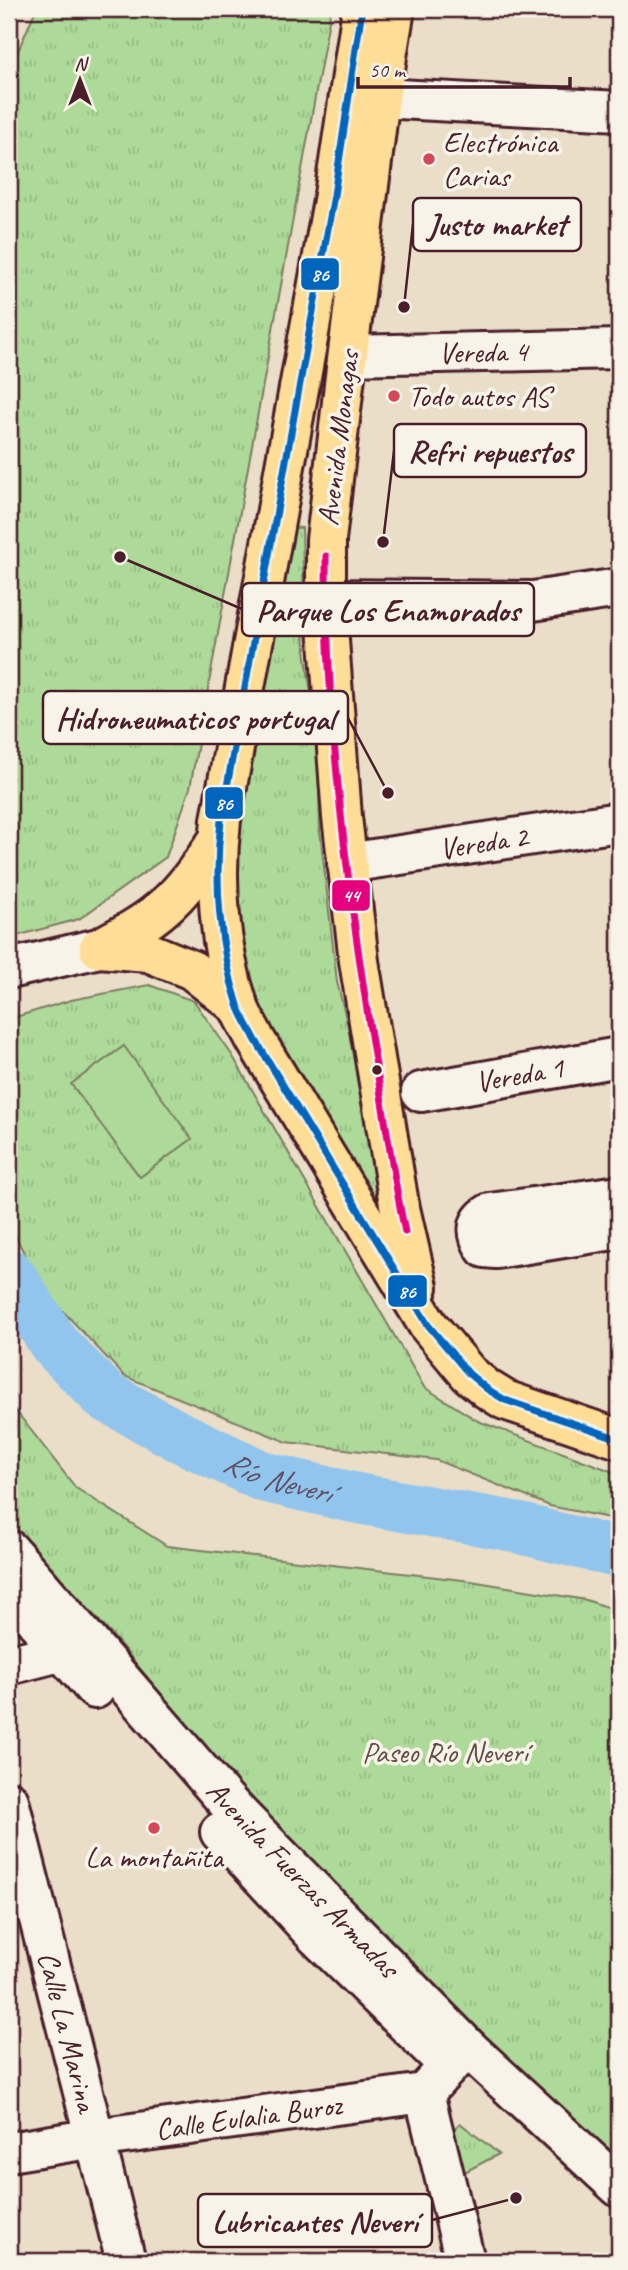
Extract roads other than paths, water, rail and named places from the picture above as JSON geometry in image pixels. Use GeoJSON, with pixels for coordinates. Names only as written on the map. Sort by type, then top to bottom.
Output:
{"type":"FeatureCollection","features":[{"type":"Feature","properties":{"kind":"main road","name":"Avenida Monagas"},"geometry":{"type":"LineString","coordinates":[[362,9],[334,195],[228,777],[219,839],[221,926],[239,1007],[262,1051],[428,1325],[468,1374],[486,1390],[505,1400],[619,1439]]}},
{"type":"Feature","properties":{"kind":"main road","name":"Avenida Monagas"},"geometry":{"type":"LineString","coordinates":[[395,9],[380,98],[326,540],[326,599],[335,737],[359,961],[399,1204],[428,1325]]}},
{"type":"Feature","properties":{"kind":"main road"},"geometry":{"type":"LineString","coordinates":[[99,948],[134,930],[164,907],[191,879],[219,839]]}},
{"type":"Feature","properties":{"kind":"main road"},"geometry":{"type":"LineString","coordinates":[[99,948],[148,953],[192,970],[239,1007]]}},
{"type":"Feature","properties":{"kind":"street"},"geometry":{"type":"LineString","coordinates":[[380,98],[619,111]]}},
{"type":"Feature","properties":{"kind":"street","name":"Vereda 4"},"geometry":{"type":"LineString","coordinates":[[348,355],[619,349]]}},
{"type":"Feature","properties":{"kind":"street"},"geometry":{"type":"LineString","coordinates":[[326,599],[533,601],[619,588]]}},
{"type":"Feature","properties":{"kind":"street","name":"Vereda 2"},"geometry":{"type":"LineString","coordinates":[[347,863],[619,822]]}},
{"type":"Feature","properties":{"kind":"street"},"geometry":{"type":"LineString","coordinates":[[12,968],[99,948]]}},
{"type":"Feature","properties":{"kind":"street","name":"Vereda 1"},"geometry":{"type":"LineString","coordinates":[[421,1092],[619,1057]]}},
{"type":"Feature","properties":{"kind":"street"},"geometry":{"type":"LineString","coordinates":[[619,1195],[490,1213],[482,1218],[478,1226],[485,1248],[496,1249],[619,1230]]}},
{"type":"Feature","properties":{"kind":"street","name":"Avenida Fuerzas Armadas"},"geometry":{"type":"LineString","coordinates":[[9,1550],[178,1787],[318,1938],[619,2187]]}},
{"type":"Feature","properties":{"kind":"street","name":"Avenida Fuerzas Armadas"},"geometry":{"type":"LineString","coordinates":[[9,1591],[77,1647]]}},
{"type":"Feature","properties":{"kind":"street"},"geometry":{"type":"LineString","coordinates":[[9,1665],[77,1647]]}},
{"type":"Feature","properties":{"kind":"street","name":"Calle La Marina"},"geometry":{"type":"LineString","coordinates":[[9,1801],[126,2261]]}},
{"type":"Feature","properties":{"kind":"street"},"geometry":{"type":"LineString","coordinates":[[459,2057],[424,2093],[465,2261]]}},
{"type":"Feature","properties":{"kind":"street","name":"Avenida Fuerzas Armadas"},"geometry":{"type":"LineString","coordinates":[[459,2057],[619,2216]]}},
{"type":"Feature","properties":{"kind":"street","name":"Calle Eulalia Buroz"},"geometry":{"type":"LineString","coordinates":[[9,2152],[424,2093]]}},
{"type":"Feature","properties":{"kind":"waterway","name":"Río Neverí"},"geometry":{"type":"LineString","coordinates":[[9,1274],[55,1345],[105,1396],[178,1436],[264,1477],[355,1498],[506,1525],[619,1553]]}},
{"type":"Feature","properties":{"kind":"place","name":"Electrónica Carias"},"geometry":{"type":"Point","coordinates":[429,159]}},
{"type":"Feature","properties":{"kind":"place","name":"Justo market"},"geometry":{"type":"Point","coordinates":[404,307]}},
{"type":"Feature","properties":{"kind":"place","name":"Todo autos AS"},"geometry":{"type":"Point","coordinates":[394,396]}},
{"type":"Feature","properties":{"kind":"place","name":"Refri repuestos"},"geometry":{"type":"Point","coordinates":[383,542]}},
{"type":"Feature","properties":{"kind":"place","name":"Parque Los Enamorados"},"geometry":{"type":"Point","coordinates":[120,557]}},
{"type":"Feature","properties":{"kind":"place","name":"Hidroneumaticos portugal"},"geometry":{"type":"Point","coordinates":[388,793]}},
{"type":"Feature","properties":{"kind":"place","name":"La montañita"},"geometry":{"type":"Point","coordinates":[154,1828]}},
{"type":"Feature","properties":{"kind":"place","name":"Lubricantes Neverí"},"geometry":{"type":"Point","coordinates":[516,2198]}},
{"type":"Feature","properties":{"kind":"park label","name":"Paseo Río Neverí"},"geometry":{"type":"Point","coordinates":[445,1752]}}]}
